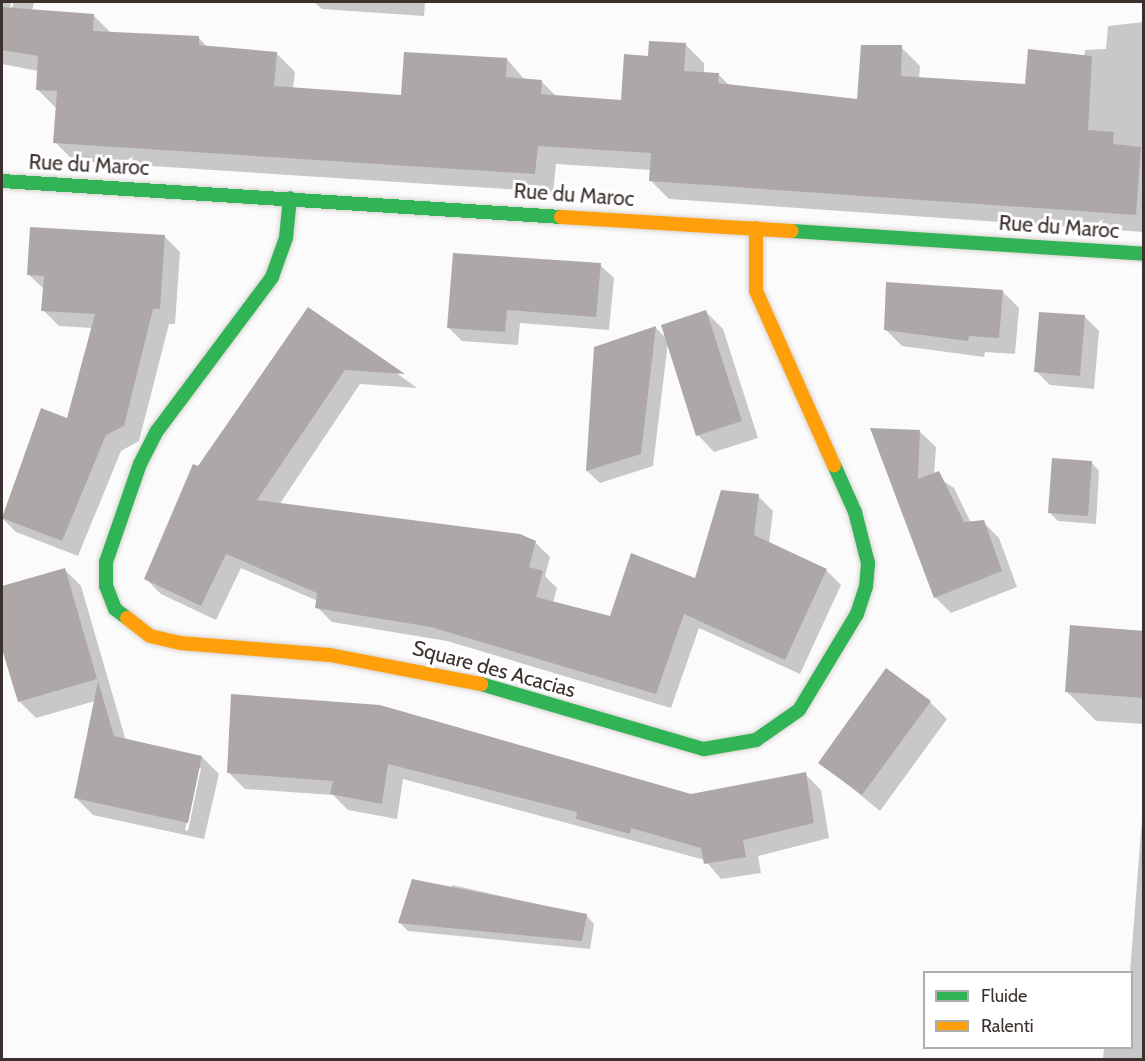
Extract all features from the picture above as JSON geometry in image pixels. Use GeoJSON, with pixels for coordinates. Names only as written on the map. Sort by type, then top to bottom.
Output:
{"type":"FeatureCollection","features":[{"type":"Feature","properties":{"kind":"street","name":"Rue du Maroc"},"geometry":{"type":"LineString","coordinates":[[2,181],[1143,254]]}},
{"type":"Feature","properties":{"kind":"street","name":"Square des Acacias"},"geometry":{"type":"LineString","coordinates":[[290,198],[286,238],[272,277],[157,431],[140,464],[106,561],[106,586],[115,609],[143,632],[180,644],[330,655],[445,674],[704,749],[756,740],[799,710],[857,614],[866,587],[868,562],[855,512],[758,299],[756,228]]}},
{"type":"Feature","properties":{"kind":"building"},"geometry":{"type":"Polygon","coordinates":[[[2,7],[94,14],[93,31],[199,36],[199,45],[277,52],[274,86],[401,95],[404,52],[507,58],[506,77],[542,80],[541,94],[621,100],[624,54],[648,56],[649,41],[686,43],[684,71],[719,73],[718,83],[857,99],[861,45],[902,45],[901,76],[1025,84],[1028,49],[1092,56],[1088,130],[1114,132],[1113,144],[1141,147],[1136,215],[649,181],[651,153],[538,146],[535,174],[53,143],[57,91],[36,90],[38,56],[2,50],[2,7]]]}},
{"type":"Feature","properties":{"kind":"building"},"geometry":{"type":"Polygon","coordinates":[[[30,227],[165,235],[160,309],[153,309],[124,426],[106,435],[62,541],[2,518],[41,408],[67,418],[95,314],[41,311],[44,276],[27,275],[30,227]]]}},
{"type":"Feature","properties":{"kind":"building"},"geometry":{"type":"Polygon","coordinates":[[[453,253],[601,263],[596,317],[507,310],[505,332],[447,328],[453,253]]]}},
{"type":"Feature","properties":{"kind":"building"},"geometry":{"type":"Polygon","coordinates":[[[886,282],[1003,290],[999,338],[969,336],[968,341],[884,330],[886,282]]]}},
{"type":"Feature","properties":{"kind":"building"},"geometry":{"type":"Polygon","coordinates":[[[308,307],[405,374],[345,370],[257,500],[520,534],[536,541],[529,567],[543,571],[536,597],[610,616],[631,553],[695,578],[721,490],[759,494],[754,535],[827,569],[785,660],[684,614],[656,694],[431,627],[315,608],[317,593],[226,554],[201,606],[144,579],[193,464],[198,466],[308,307]]]}},
{"type":"Feature","properties":{"kind":"building"},"geometry":{"type":"Polygon","coordinates":[[[706,310],[742,421],[696,436],[661,325],[706,310]]]}},
{"type":"Feature","properties":{"kind":"building"},"geometry":{"type":"Polygon","coordinates":[[[1039,312],[1085,315],[1080,376],[1034,372],[1039,312]]]}},
{"type":"Feature","properties":{"kind":"building"},"geometry":{"type":"Polygon","coordinates":[[[656,326],[641,454],[586,471],[594,347],[656,326]]]}},
{"type":"Feature","properties":{"kind":"building"},"geometry":{"type":"Polygon","coordinates":[[[870,428],[920,430],[918,479],[939,471],[964,522],[984,520],[1002,571],[934,598],[870,428]]]}},
{"type":"Feature","properties":{"kind":"building"},"geometry":{"type":"Polygon","coordinates":[[[1052,458],[1092,461],[1088,516],[1048,513],[1052,458]]]}},
{"type":"Feature","properties":{"kind":"building"},"geometry":{"type":"Polygon","coordinates":[[[65,568],[97,679],[18,702],[2,649],[2,586],[65,568]]]}},
{"type":"Feature","properties":{"kind":"building"},"geometry":{"type":"Polygon","coordinates":[[[1070,625],[1143,631],[1143,698],[1065,692],[1070,625]]]}},
{"type":"Feature","properties":{"kind":"building"},"geometry":{"type":"Polygon","coordinates":[[[886,668],[931,701],[862,795],[818,763],[886,668]]]}},
{"type":"Feature","properties":{"kind":"building"},"geometry":{"type":"Polygon","coordinates":[[[98,681],[114,736],[202,756],[188,823],[74,798],[98,681]]]}},
{"type":"Feature","properties":{"kind":"building"},"geometry":{"type":"Polygon","coordinates":[[[231,694],[380,705],[691,794],[806,772],[814,823],[743,840],[746,857],[704,864],[701,848],[631,828],[630,834],[576,819],[577,812],[388,764],[382,804],[330,794],[333,781],[227,773],[231,694]]]}},
{"type":"Feature","properties":{"kind":"building"},"geometry":{"type":"Polygon","coordinates":[[[412,879],[587,914],[582,941],[398,923],[412,879]]]}},
{"type":"Feature","properties":{"kind":"traffic: fast"},"geometry":{"type":"LineString","coordinates":[[2,181],[561,217]]}},
{"type":"Feature","properties":{"kind":"traffic: fast"},"geometry":{"type":"LineString","coordinates":[[127,618],[115,609],[106,586],[106,562],[140,464],[157,431],[272,277],[286,238],[290,198]]}},
{"type":"Feature","properties":{"kind":"traffic: fast"},"geometry":{"type":"LineString","coordinates":[[792,231],[1144,254]]}},
{"type":"Feature","properties":{"kind":"traffic: fast"},"geometry":{"type":"LineString","coordinates":[[481,684],[704,749],[756,740],[799,710],[857,614],[866,587],[868,563],[855,512],[834,465]]}},
{"type":"Feature","properties":{"kind":"traffic: slow"},"geometry":{"type":"LineString","coordinates":[[561,217],[792,231]]}},
{"type":"Feature","properties":{"kind":"traffic: slow"},"geometry":{"type":"LineString","coordinates":[[756,228],[756,291],[834,465]]}},
{"type":"Feature","properties":{"kind":"traffic: slow"},"geometry":{"type":"LineString","coordinates":[[127,618],[150,636],[180,643],[330,655],[481,684]]}}]}
